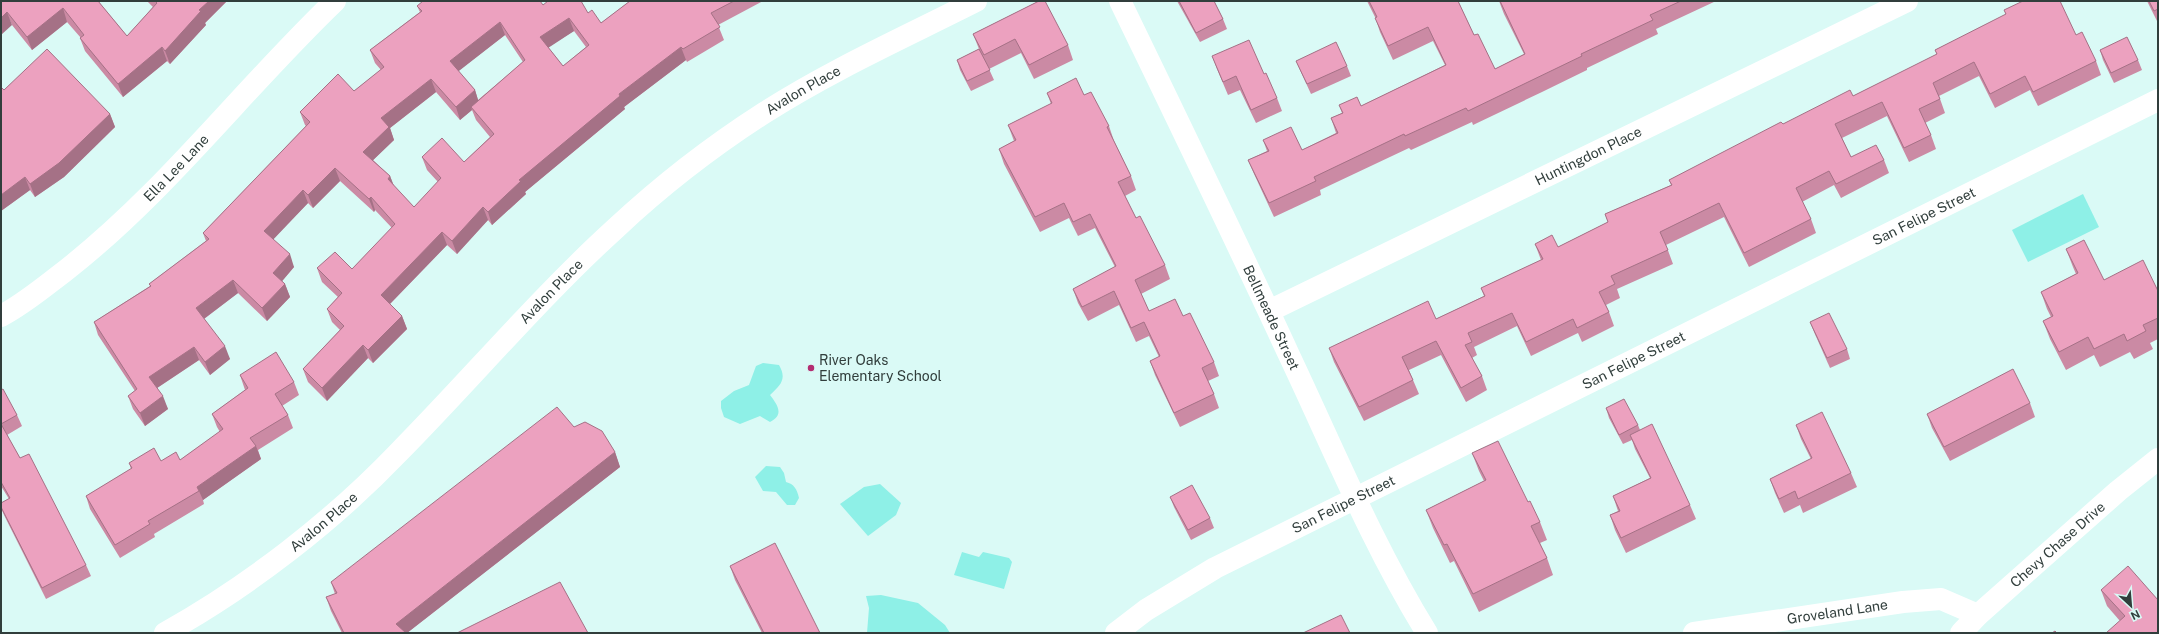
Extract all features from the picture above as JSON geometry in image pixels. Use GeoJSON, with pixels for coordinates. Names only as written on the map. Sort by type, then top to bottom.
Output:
{"type":"FeatureCollection","features":[{"type":"Feature","properties":{"kind":"street","name":"Ella Lee Lane"},"geometry":{"type":"LineString","coordinates":[[1,316],[78,261],[168,179],[299,36],[335,1]]}},
{"type":"Feature","properties":{"kind":"street","name":"Avalon Place"},"geometry":{"type":"LineString","coordinates":[[165,633],[200,613],[267,566],[337,510],[398,454],[550,290],[618,226],[684,169],[778,105],[846,66],[976,1]]}},
{"type":"Feature","properties":{"kind":"street","name":"Bellmeade Street"},"geometry":{"type":"LineString","coordinates":[[1120,1],[1269,311],[1356,498],[1409,603],[1427,633]]}},
{"type":"Feature","properties":{"kind":"street","name":"Huntingdon Place"},"geometry":{"type":"LineString","coordinates":[[1269,311],[1908,1]]}},
{"type":"Feature","properties":{"kind":"street","name":"San Felipe Street"},"geometry":{"type":"LineString","coordinates":[[1116,633],[1146,610],[1215,568],[2158,100]]}},
{"type":"Feature","properties":{"kind":"street","name":"Chevy Chase Drive"},"geometry":{"type":"LineString","coordinates":[[1961,633],[1978,615],[2118,491],[2158,459]]}},
{"type":"Feature","properties":{"kind":"street","name":"Groveland Lane"},"geometry":{"type":"LineString","coordinates":[[1694,633],[1903,602],[1941,599],[1978,615]]}},
{"type":"Feature","properties":{"kind":"shaded area"},"geometry":{"type":"Polygon","coordinates":[[[2083,194],[2099,227],[2028,262],[2012,230],[2083,194]]]}},
{"type":"Feature","properties":{"kind":"shaded area"},"geometry":{"type":"Polygon","coordinates":[[[763,363],[779,365],[783,374],[782,382],[770,395],[778,409],[775,419],[770,422],[760,416],[740,424],[724,417],[721,408],[721,401],[734,391],[749,385],[756,366],[763,363]]]}},
{"type":"Feature","properties":{"kind":"shaded area"},"geometry":{"type":"Polygon","coordinates":[[[766,466],[780,467],[784,473],[786,482],[795,487],[799,498],[795,505],[787,505],[776,492],[763,491],[755,477],[766,466]]]}},
{"type":"Feature","properties":{"kind":"shaded area"},"geometry":{"type":"Polygon","coordinates":[[[880,484],[901,503],[896,515],[868,536],[840,504],[864,487],[880,484]]]}},
{"type":"Feature","properties":{"kind":"shaded area"},"geometry":{"type":"Polygon","coordinates":[[[962,552],[979,557],[983,552],[1009,558],[1012,562],[1004,589],[954,575],[962,552]]]}},
{"type":"Feature","properties":{"kind":"shaded area"},"geometry":{"type":"Polygon","coordinates":[[[881,595],[918,603],[945,625],[950,633],[867,633],[869,608],[866,596],[881,595]]]}},
{"type":"Feature","properties":{"kind":"building"},"geometry":{"type":"Polygon","coordinates":[[[1,1],[98,1],[127,36],[157,3],[155,1],[209,1],[199,10],[201,11],[165,51],[162,47],[118,84],[80,38],[84,35],[63,8],[27,37],[7,12],[1,18],[1,1]]]}},
{"type":"Feature","properties":{"kind":"building"},"geometry":{"type":"Polygon","coordinates":[[[423,1],[540,1],[543,5],[548,1],[581,1],[588,13],[592,10],[601,23],[630,1],[734,1],[711,13],[720,27],[683,49],[681,47],[619,94],[620,96],[519,180],[521,181],[488,212],[483,207],[452,241],[442,232],[381,295],[402,316],[368,350],[363,345],[322,388],[303,369],[344,326],[327,309],[342,293],[317,268],[335,252],[352,269],[395,224],[371,197],[369,199],[335,168],[308,195],[303,190],[264,231],[290,254],[273,273],[285,284],[262,308],[233,280],[196,308],[225,346],[205,362],[194,347],[149,377],[163,396],[140,413],[128,396],[137,389],[94,322],[151,286],[149,284],[209,239],[203,233],[310,122],[300,112],[338,74],[354,91],[384,67],[370,50],[422,11],[417,6],[423,1]],[[569,18],[540,37],[563,66],[589,45],[569,18]],[[500,22],[450,61],[475,90],[456,107],[431,79],[381,118],[389,127],[363,152],[390,176],[388,179],[414,207],[441,178],[422,157],[442,138],[464,162],[494,134],[471,107],[525,60],[500,22]]]}},
{"type":"Feature","properties":{"kind":"building"},"geometry":{"type":"Polygon","coordinates":[[[1039,1],[1045,1],[1068,45],[1029,65],[1015,39],[984,55],[973,34],[1039,1]]]}},
{"type":"Feature","properties":{"kind":"building"},"geometry":{"type":"Polygon","coordinates":[[[1179,1],[1214,1],[1223,19],[1196,33],[1179,1]]]}},
{"type":"Feature","properties":{"kind":"building"},"geometry":{"type":"Polygon","coordinates":[[[1369,1],[1458,1],[1474,35],[1478,34],[1495,69],[1525,54],[1500,1],[1681,1],[1650,15],[1653,20],[1581,54],[1582,56],[1468,111],[1466,108],[1405,136],[1404,134],[1314,177],[1316,181],[1269,203],[1248,160],[1269,151],[1263,140],[1291,127],[1302,150],[1338,133],[1331,118],[1343,113],[1339,105],[1357,97],[1361,106],[1446,65],[1428,27],[1388,46],[1369,1]]]}},
{"type":"Feature","properties":{"kind":"building"},"geometry":{"type":"Polygon","coordinates":[[[2023,1],[2060,1],[2076,35],[2082,32],[2096,61],[2033,92],[2025,76],[1990,94],[1974,62],[1933,83],[1940,99],[1919,109],[1931,135],[1904,148],[1882,102],[1835,124],[1851,157],[1876,145],[1884,160],[1836,184],[1829,171],[1796,188],[1811,219],[1744,253],[1719,203],[1660,232],[1668,250],[1611,276],[1615,284],[1599,292],[1609,312],[1577,328],[1573,319],[1526,342],[1512,313],[1468,333],[1472,342],[1465,345],[1482,376],[1461,388],[1436,341],[1402,357],[1413,380],[1359,407],[1329,348],[1428,301],[1436,319],[1485,296],[1481,288],[1543,259],[1535,244],[1552,235],[1558,247],[1608,222],[1605,214],[1672,185],[1669,180],[1781,122],[1783,124],[1850,90],[1853,96],[1937,54],[1935,50],[2006,14],[2004,10],[2023,1]]]}},
{"type":"Feature","properties":{"kind":"building"},"geometry":{"type":"Polygon","coordinates":[[[2149,1],[2158,1],[2158,9],[2154,11],[2149,1]]]}},
{"type":"Feature","properties":{"kind":"building"},"geometry":{"type":"Polygon","coordinates":[[[2127,37],[2138,60],[2111,73],[2100,50],[2127,37]]]}},
{"type":"Feature","properties":{"kind":"building"},"geometry":{"type":"Polygon","coordinates":[[[1249,40],[1264,74],[1266,73],[1277,98],[1251,110],[1236,76],[1223,82],[1212,56],[1249,40]]]}},
{"type":"Feature","properties":{"kind":"building"},"geometry":{"type":"Polygon","coordinates":[[[1336,42],[1347,66],[1307,84],[1296,61],[1336,42]]]}},
{"type":"Feature","properties":{"kind":"building"},"geometry":{"type":"Polygon","coordinates":[[[47,49],[110,114],[59,163],[30,184],[25,177],[1,195],[1,87],[4,90],[47,49]]]}},
{"type":"Feature","properties":{"kind":"building"},"geometry":{"type":"Polygon","coordinates":[[[979,49],[990,70],[967,81],[957,60],[979,49]]]}},
{"type":"Feature","properties":{"kind":"building"},"geometry":{"type":"Polygon","coordinates":[[[1076,78],[1084,95],[1091,92],[1109,126],[1107,127],[1131,176],[1118,182],[1136,218],[1140,216],[1165,265],[1135,280],[1149,311],[1175,299],[1183,316],[1190,313],[1214,362],[1202,368],[1214,394],[1174,413],[1150,361],[1160,356],[1144,322],[1131,328],[1114,291],[1082,307],[1073,289],[1116,266],[1090,214],[1073,222],[1064,203],[1035,217],[999,149],[1016,140],[1008,125],[1052,103],[1047,93],[1076,78]]]}},
{"type":"Feature","properties":{"kind":"building"},"geometry":{"type":"Polygon","coordinates":[[[2084,240],[2104,280],[2143,260],[2158,291],[2158,318],[2143,325],[2146,331],[2127,341],[2124,334],[2094,349],[2088,337],[2059,352],[2043,321],[2053,316],[2041,292],[2078,273],[2066,249],[2084,240]]]}},
{"type":"Feature","properties":{"kind":"building"},"geometry":{"type":"Polygon","coordinates":[[[1829,313],[1847,349],[1827,358],[1810,322],[1829,313]]]}},
{"type":"Feature","properties":{"kind":"building"},"geometry":{"type":"Polygon","coordinates":[[[276,352],[294,382],[275,394],[288,415],[250,438],[256,446],[197,487],[199,491],[148,521],[150,524],[115,545],[86,496],[132,468],[129,463],[154,448],[161,461],[176,452],[180,460],[223,429],[212,414],[248,388],[240,375],[276,352]]]}},
{"type":"Feature","properties":{"kind":"building"},"geometry":{"type":"Polygon","coordinates":[[[2013,369],[2030,403],[1944,447],[1927,414],[2013,369]]]}},
{"type":"Feature","properties":{"kind":"building"},"geometry":{"type":"Polygon","coordinates":[[[3,389],[17,415],[1,424],[1,390],[3,389]]]}},
{"type":"Feature","properties":{"kind":"building"},"geometry":{"type":"Polygon","coordinates":[[[1624,399],[1638,425],[1619,435],[1606,408],[1624,399]]]}},
{"type":"Feature","properties":{"kind":"building"},"geometry":{"type":"Polygon","coordinates":[[[557,407],[574,427],[585,422],[602,431],[615,452],[396,624],[406,633],[344,633],[326,597],[337,593],[331,582],[557,407]]]}},
{"type":"Feature","properties":{"kind":"building"},"geometry":{"type":"Polygon","coordinates":[[[1822,412],[1851,473],[1798,499],[1795,491],[1779,499],[1770,479],[1812,458],[1796,425],[1822,412]]]}},
{"type":"Feature","properties":{"kind":"building"},"geometry":{"type":"Polygon","coordinates":[[[1,424],[20,458],[29,454],[86,565],[42,588],[1,507],[1,503],[10,498],[1,482],[1,424]]]}},
{"type":"Feature","properties":{"kind":"building"},"geometry":{"type":"Polygon","coordinates":[[[1652,424],[1690,505],[1621,538],[1610,515],[1620,511],[1613,496],[1651,478],[1630,435],[1652,424]]]}},
{"type":"Feature","properties":{"kind":"building"},"geometry":{"type":"Polygon","coordinates":[[[1498,441],[1528,502],[1530,501],[1540,522],[1531,526],[1547,558],[1473,594],[1447,544],[1444,545],[1426,510],[1486,480],[1472,453],[1498,441]]]}},
{"type":"Feature","properties":{"kind":"building"},"geometry":{"type":"Polygon","coordinates":[[[1192,485],[1210,518],[1188,530],[1170,497],[1192,485]]]}},
{"type":"Feature","properties":{"kind":"building"},"geometry":{"type":"Polygon","coordinates":[[[775,543],[820,633],[764,633],[730,566],[775,543]]]}},
{"type":"Feature","properties":{"kind":"building"},"geometry":{"type":"Polygon","coordinates":[[[2128,566],[2158,600],[2158,633],[2106,633],[2125,616],[2101,590],[2128,566]]]}},
{"type":"Feature","properties":{"kind":"building"},"geometry":{"type":"Polygon","coordinates":[[[560,582],[588,633],[457,633],[560,582]]]}},
{"type":"Feature","properties":{"kind":"building"},"geometry":{"type":"Polygon","coordinates":[[[1341,615],[1350,633],[1303,633],[1341,615]]]}},
{"type":"Feature","properties":{"kind":"place","name":"River Oaks Elementary School"},"geometry":{"type":"Point","coordinates":[811,368]}}]}
